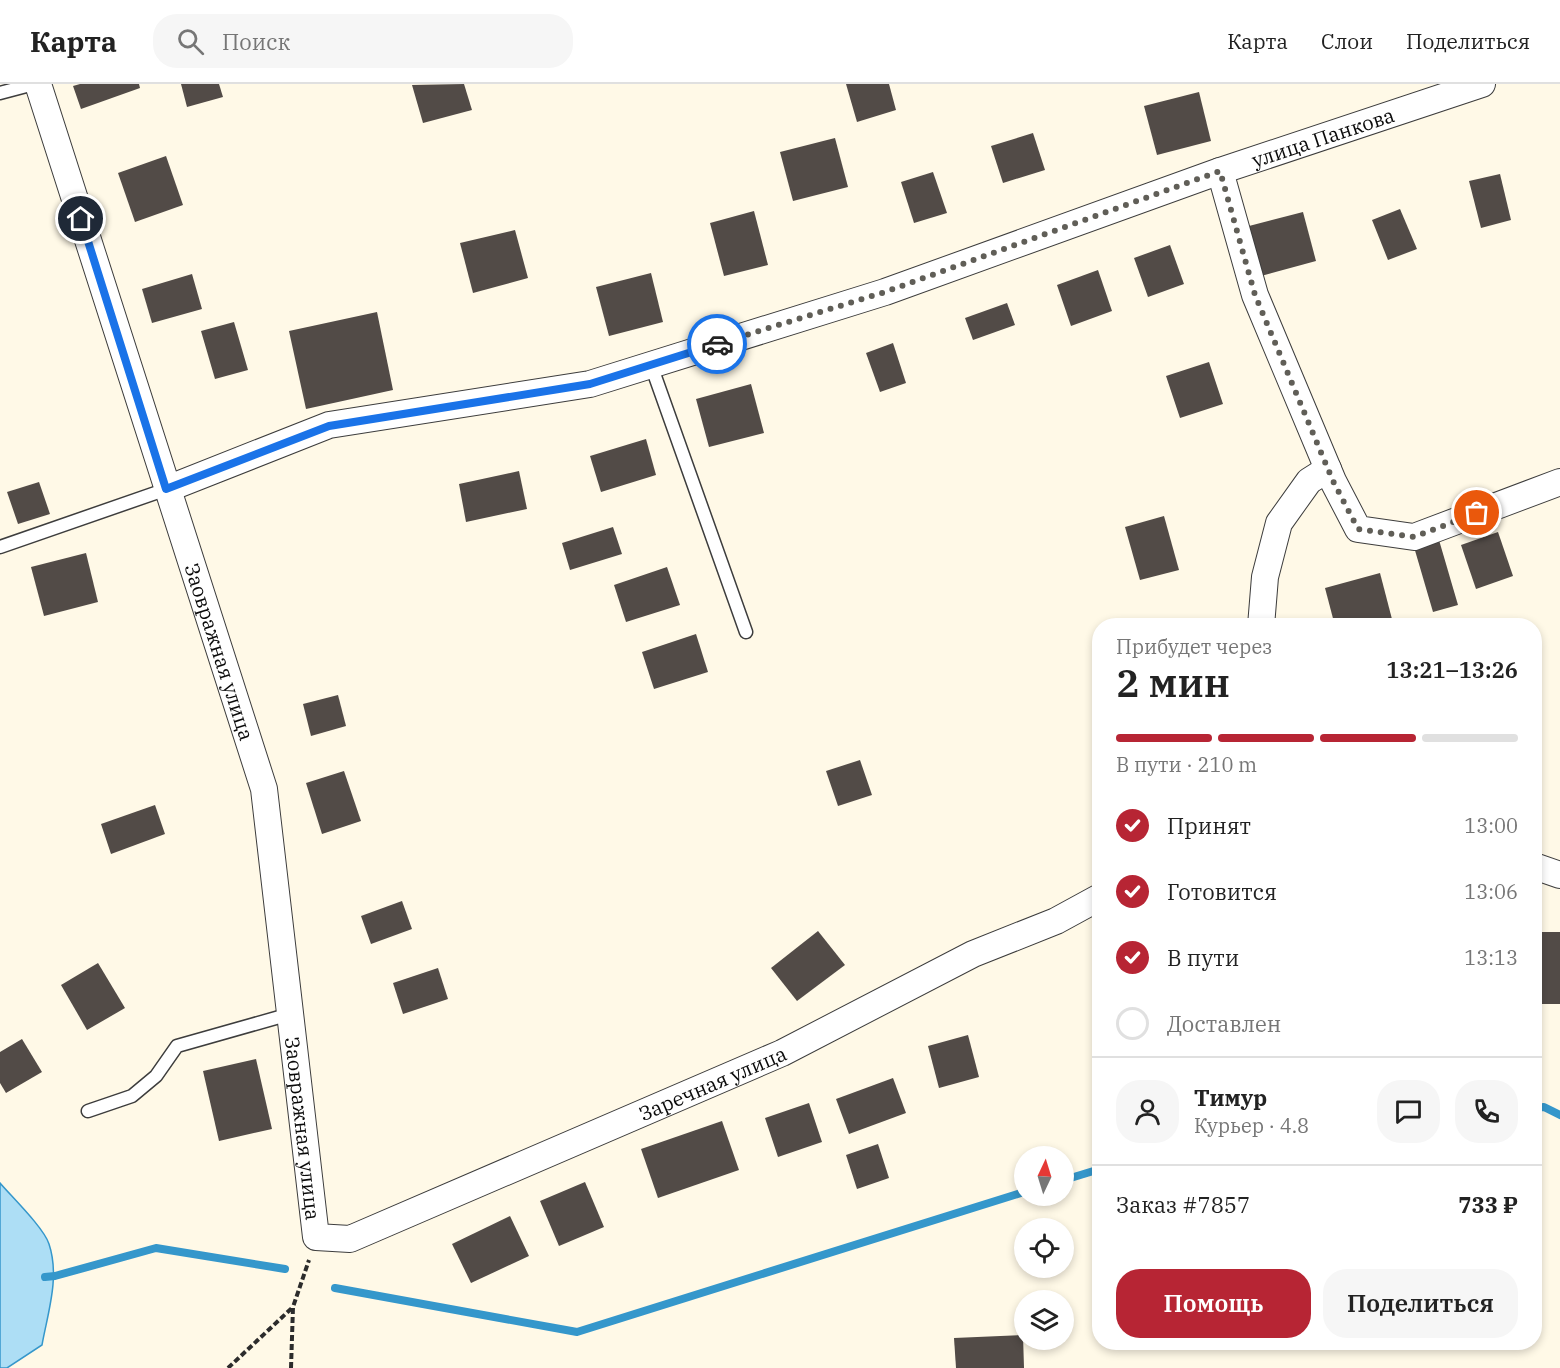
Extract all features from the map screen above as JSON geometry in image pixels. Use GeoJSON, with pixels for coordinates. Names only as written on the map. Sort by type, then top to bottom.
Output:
{"type":"FeatureCollection","features":[{"type":"Feature","properties":{"kind":"street","name":"Заовражная улица"},"geometry":{"type":"LineString","coordinates":[[36,84],[264,789],[316,1237]]}},
{"type":"Feature","properties":{"kind":"street","name":"улица Панкова"},"geometry":{"type":"LineString","coordinates":[[166,489],[329,426],[590,384],[885,292],[1220,171],[1482,84]]}},
{"type":"Feature","properties":{"kind":"street"},"geometry":{"type":"LineString","coordinates":[[1220,171],[1255,295],[1328,469],[1358,529],[1414,537],[1560,482]]}},
{"type":"Feature","properties":{"kind":"street"},"geometry":{"type":"LineString","coordinates":[[1262,618],[1265,577],[1279,523],[1309,482],[1328,469]]}},
{"type":"Feature","properties":{"kind":"street"},"geometry":{"type":"LineString","coordinates":[[1542,869],[1560,875]]}},
{"type":"Feature","properties":{"kind":"street","name":"Заречная улица"},"geometry":{"type":"LineString","coordinates":[[316,1237],[350,1239],[782,1053],[973,954],[1056,921],[1092,901]]}},
{"type":"Feature","properties":{"kind":"lane"},"geometry":{"type":"LineString","coordinates":[[0,93],[36,84]]}},
{"type":"Feature","properties":{"kind":"lane"},"geometry":{"type":"LineString","coordinates":[[651,365],[746,632]]}},
{"type":"Feature","properties":{"kind":"lane"},"geometry":{"type":"LineString","coordinates":[[0,547],[166,489]]}},
{"type":"Feature","properties":{"kind":"lane"},"geometry":{"type":"LineString","coordinates":[[88,1111],[132,1096],[156,1076],[177,1046],[290,1014]]}},
{"type":"Feature","properties":{"kind":"path"},"geometry":{"type":"LineString","coordinates":[[291,1368],[293,1307],[316,1237]]}},
{"type":"Feature","properties":{"kind":"path"},"geometry":{"type":"LineString","coordinates":[[228,1368],[293,1307]]}},
{"type":"Feature","properties":{"kind":"water"},"geometry":{"type":"Polygon","coordinates":[[[0,1183],[46,1237],[52,1256],[53,1269],[52,1295],[42,1345],[7,1368],[0,1368],[0,1183]]]}},
{"type":"Feature","properties":{"kind":"building"},"geometry":{"type":"Polygon","coordinates":[[[139,84],[140,88],[81,109],[73,86],[139,84]]]}},
{"type":"Feature","properties":{"kind":"building"},"geometry":{"type":"Polygon","coordinates":[[[181,84],[219,84],[223,97],[187,107],[181,84]]]}},
{"type":"Feature","properties":{"kind":"building"},"geometry":{"type":"Polygon","coordinates":[[[464,84],[472,110],[423,123],[412,85],[464,84]]]}},
{"type":"Feature","properties":{"kind":"building"},"geometry":{"type":"Polygon","coordinates":[[[846,84],[889,84],[896,110],[857,122],[846,84]]]}},
{"type":"Feature","properties":{"kind":"building"},"geometry":{"type":"Polygon","coordinates":[[[1199,92],[1211,141],[1157,155],[1144,106],[1199,92]]]}},
{"type":"Feature","properties":{"kind":"building"},"geometry":{"type":"Polygon","coordinates":[[[1033,133],[1045,170],[1003,183],[991,146],[1033,133]]]}},
{"type":"Feature","properties":{"kind":"building"},"geometry":{"type":"Polygon","coordinates":[[[835,138],[848,187],[793,201],[780,152],[835,138]]]}},
{"type":"Feature","properties":{"kind":"building"},"geometry":{"type":"Polygon","coordinates":[[[166,156],[183,205],[135,222],[118,173],[166,156]]]}},
{"type":"Feature","properties":{"kind":"building"},"geometry":{"type":"Polygon","coordinates":[[[933,172],[947,213],[914,223],[901,182],[933,172]]]}},
{"type":"Feature","properties":{"kind":"building"},"geometry":{"type":"Polygon","coordinates":[[[1500,174],[1511,220],[1481,228],[1469,181],[1500,174]]]}},
{"type":"Feature","properties":{"kind":"building"},"geometry":{"type":"Polygon","coordinates":[[[1400,209],[1417,249],[1388,260],[1372,220],[1400,209]]]}},
{"type":"Feature","properties":{"kind":"building"},"geometry":{"type":"Polygon","coordinates":[[[754,211],[768,265],[724,276],[710,223],[754,211]]]}},
{"type":"Feature","properties":{"kind":"building"},"geometry":{"type":"Polygon","coordinates":[[[1303,212],[1316,261],[1261,276],[1249,226],[1303,212]]]}},
{"type":"Feature","properties":{"kind":"building"},"geometry":{"type":"Polygon","coordinates":[[[515,230],[528,278],[473,293],[460,243],[515,230]]]}},
{"type":"Feature","properties":{"kind":"building"},"geometry":{"type":"Polygon","coordinates":[[[1170,245],[1184,284],[1148,297],[1134,258],[1170,245]]]}},
{"type":"Feature","properties":{"kind":"building"},"geometry":{"type":"Polygon","coordinates":[[[1098,270],[1112,311],[1071,326],[1057,285],[1098,270]]]}},
{"type":"Feature","properties":{"kind":"building"},"geometry":{"type":"Polygon","coordinates":[[[651,273],[663,322],[609,336],[596,287],[651,273]]]}},
{"type":"Feature","properties":{"kind":"building"},"geometry":{"type":"Polygon","coordinates":[[[192,274],[202,309],[152,323],[142,289],[192,274]]]}},
{"type":"Feature","properties":{"kind":"building"},"geometry":{"type":"Polygon","coordinates":[[[1007,303],[1015,325],[973,340],[965,318],[1007,303]]]}},
{"type":"Feature","properties":{"kind":"building"},"geometry":{"type":"Polygon","coordinates":[[[377,312],[393,390],[306,409],[289,331],[377,312]]]}},
{"type":"Feature","properties":{"kind":"building"},"geometry":{"type":"Polygon","coordinates":[[[234,322],[248,370],[215,379],[201,331],[234,322]]]}},
{"type":"Feature","properties":{"kind":"building"},"geometry":{"type":"Polygon","coordinates":[[[893,343],[906,383],[880,392],[866,353],[893,343]]]}},
{"type":"Feature","properties":{"kind":"building"},"geometry":{"type":"Polygon","coordinates":[[[1209,362],[1223,404],[1180,418],[1166,376],[1209,362]]]}},
{"type":"Feature","properties":{"kind":"building"},"geometry":{"type":"Polygon","coordinates":[[[751,384],[764,433],[709,447],[696,399],[751,384]]]}},
{"type":"Feature","properties":{"kind":"building"},"geometry":{"type":"Polygon","coordinates":[[[646,439],[656,475],[601,492],[590,456],[646,439]]]}},
{"type":"Feature","properties":{"kind":"building"},"geometry":{"type":"Polygon","coordinates":[[[519,471],[527,509],[466,522],[459,484],[519,471]]]}},
{"type":"Feature","properties":{"kind":"building"},"geometry":{"type":"Polygon","coordinates":[[[39,482],[50,514],[18,524],[7,492],[39,482]]]}},
{"type":"Feature","properties":{"kind":"building"},"geometry":{"type":"Polygon","coordinates":[[[1164,516],[1179,570],[1140,580],[1125,527],[1164,516]]]}},
{"type":"Feature","properties":{"kind":"building"},"geometry":{"type":"Polygon","coordinates":[[[613,527],[622,554],[570,570],[562,543],[613,527]]]}},
{"type":"Feature","properties":{"kind":"building"},"geometry":{"type":"Polygon","coordinates":[[[1498,532],[1513,576],[1476,589],[1461,545],[1498,532]]]}},
{"type":"Feature","properties":{"kind":"building"},"geometry":{"type":"Polygon","coordinates":[[[1439,540],[1458,605],[1433,612],[1414,547],[1439,540]]]}},
{"type":"Feature","properties":{"kind":"building"},"geometry":{"type":"Polygon","coordinates":[[[86,553],[98,602],[44,616],[31,567],[86,553]]]}},
{"type":"Feature","properties":{"kind":"building"},"geometry":{"type":"Polygon","coordinates":[[[667,567],[680,605],[626,622],[614,585],[667,567]]]}},
{"type":"Feature","properties":{"kind":"building"},"geometry":{"type":"Polygon","coordinates":[[[1380,573],[1392,618],[1333,618],[1325,588],[1380,573]]]}},
{"type":"Feature","properties":{"kind":"building"},"geometry":{"type":"Polygon","coordinates":[[[696,634],[708,672],[654,689],[642,652],[696,634]]]}},
{"type":"Feature","properties":{"kind":"building"},"geometry":{"type":"Polygon","coordinates":[[[338,695],[346,726],[311,736],[303,704],[338,695]]]}},
{"type":"Feature","properties":{"kind":"building"},"geometry":{"type":"Polygon","coordinates":[[[860,760],[872,795],[838,806],[826,771],[860,760]]]}},
{"type":"Feature","properties":{"kind":"building"},"geometry":{"type":"Polygon","coordinates":[[[344,771],[361,821],[322,834],[306,783],[344,771]]]}},
{"type":"Feature","properties":{"kind":"building"},"geometry":{"type":"Polygon","coordinates":[[[155,805],[165,834],[111,854],[101,824],[155,805]]]}},
{"type":"Feature","properties":{"kind":"building"},"geometry":{"type":"Polygon","coordinates":[[[402,901],[412,929],[371,944],[361,916],[402,901]]]}},
{"type":"Feature","properties":{"kind":"building"},"geometry":{"type":"Polygon","coordinates":[[[818,931],[845,965],[797,1001],[771,968],[818,931]]]}},
{"type":"Feature","properties":{"kind":"building"},"geometry":{"type":"Polygon","coordinates":[[[1542,932],[1560,932],[1560,1004],[1542,1004],[1542,932]]]}},
{"type":"Feature","properties":{"kind":"building"},"geometry":{"type":"Polygon","coordinates":[[[98,963],[125,1008],[87,1030],[61,985],[98,963]]]}},
{"type":"Feature","properties":{"kind":"building"},"geometry":{"type":"Polygon","coordinates":[[[438,968],[448,999],[403,1014],[393,983],[438,968]]]}},
{"type":"Feature","properties":{"kind":"building"},"geometry":{"type":"Polygon","coordinates":[[[968,1035],[979,1077],[939,1088],[928,1046],[968,1035]]]}},
{"type":"Feature","properties":{"kind":"building"},"geometry":{"type":"Polygon","coordinates":[[[22,1039],[42,1072],[6,1093],[0,1083],[0,1052],[22,1039]]]}},
{"type":"Feature","properties":{"kind":"building"},"geometry":{"type":"Polygon","coordinates":[[[256,1059],[272,1129],[219,1141],[203,1071],[256,1059]]]}},
{"type":"Feature","properties":{"kind":"building"},"geometry":{"type":"Polygon","coordinates":[[[893,1078],[906,1113],[849,1134],[836,1099],[893,1078]]]}},
{"type":"Feature","properties":{"kind":"building"},"geometry":{"type":"Polygon","coordinates":[[[809,1103],[822,1142],[778,1157],[765,1118],[809,1103]]]}},
{"type":"Feature","properties":{"kind":"building"},"geometry":{"type":"Polygon","coordinates":[[[722,1121],[739,1170],[658,1198],[641,1149],[722,1121]]]}},
{"type":"Feature","properties":{"kind":"building"},"geometry":{"type":"Polygon","coordinates":[[[878,1144],[889,1178],[857,1189],[846,1155],[878,1144]]]}},
{"type":"Feature","properties":{"kind":"building"},"geometry":{"type":"Polygon","coordinates":[[[585,1182],[604,1227],[559,1246],[540,1201],[585,1182]]]}},
{"type":"Feature","properties":{"kind":"building"},"geometry":{"type":"Polygon","coordinates":[[[510,1216],[529,1256],[471,1283],[452,1244],[510,1216]]]}},
{"type":"Feature","properties":{"kind":"building"},"geometry":{"type":"Polygon","coordinates":[[[1014,1335],[1014,1350],[1023,1350],[1024,1368],[956,1368],[954,1338],[1014,1335]]]}},
{"type":"Feature","properties":{"kind":"waterway"},"geometry":{"type":"LineString","coordinates":[[1542,1107],[1560,1115]]}},
{"type":"Feature","properties":{"kind":"waterway"},"geometry":{"type":"LineString","coordinates":[[1074,1177],[1092,1171]]}},
{"type":"Feature","properties":{"kind":"waterway"},"geometry":{"type":"LineString","coordinates":[[335,1288],[577,1332],[1014,1195]]}},
{"type":"Feature","properties":{"kind":"waterway"},"geometry":{"type":"LineString","coordinates":[[45,1277],[156,1248],[285,1269]]}},
{"type":"Feature","properties":{"kind":"way so far"},"geometry":{"type":"LineString","coordinates":[[717,344],[885,292],[1220,171],[1255,295],[1333,481],[1358,529],[1414,537],[1477,513]]}},
{"type":"Feature","properties":{"kind":"route"},"geometry":{"type":"LineString","coordinates":[[81,219],[166,489],[329,426],[590,384],[717,344]]}}]}
